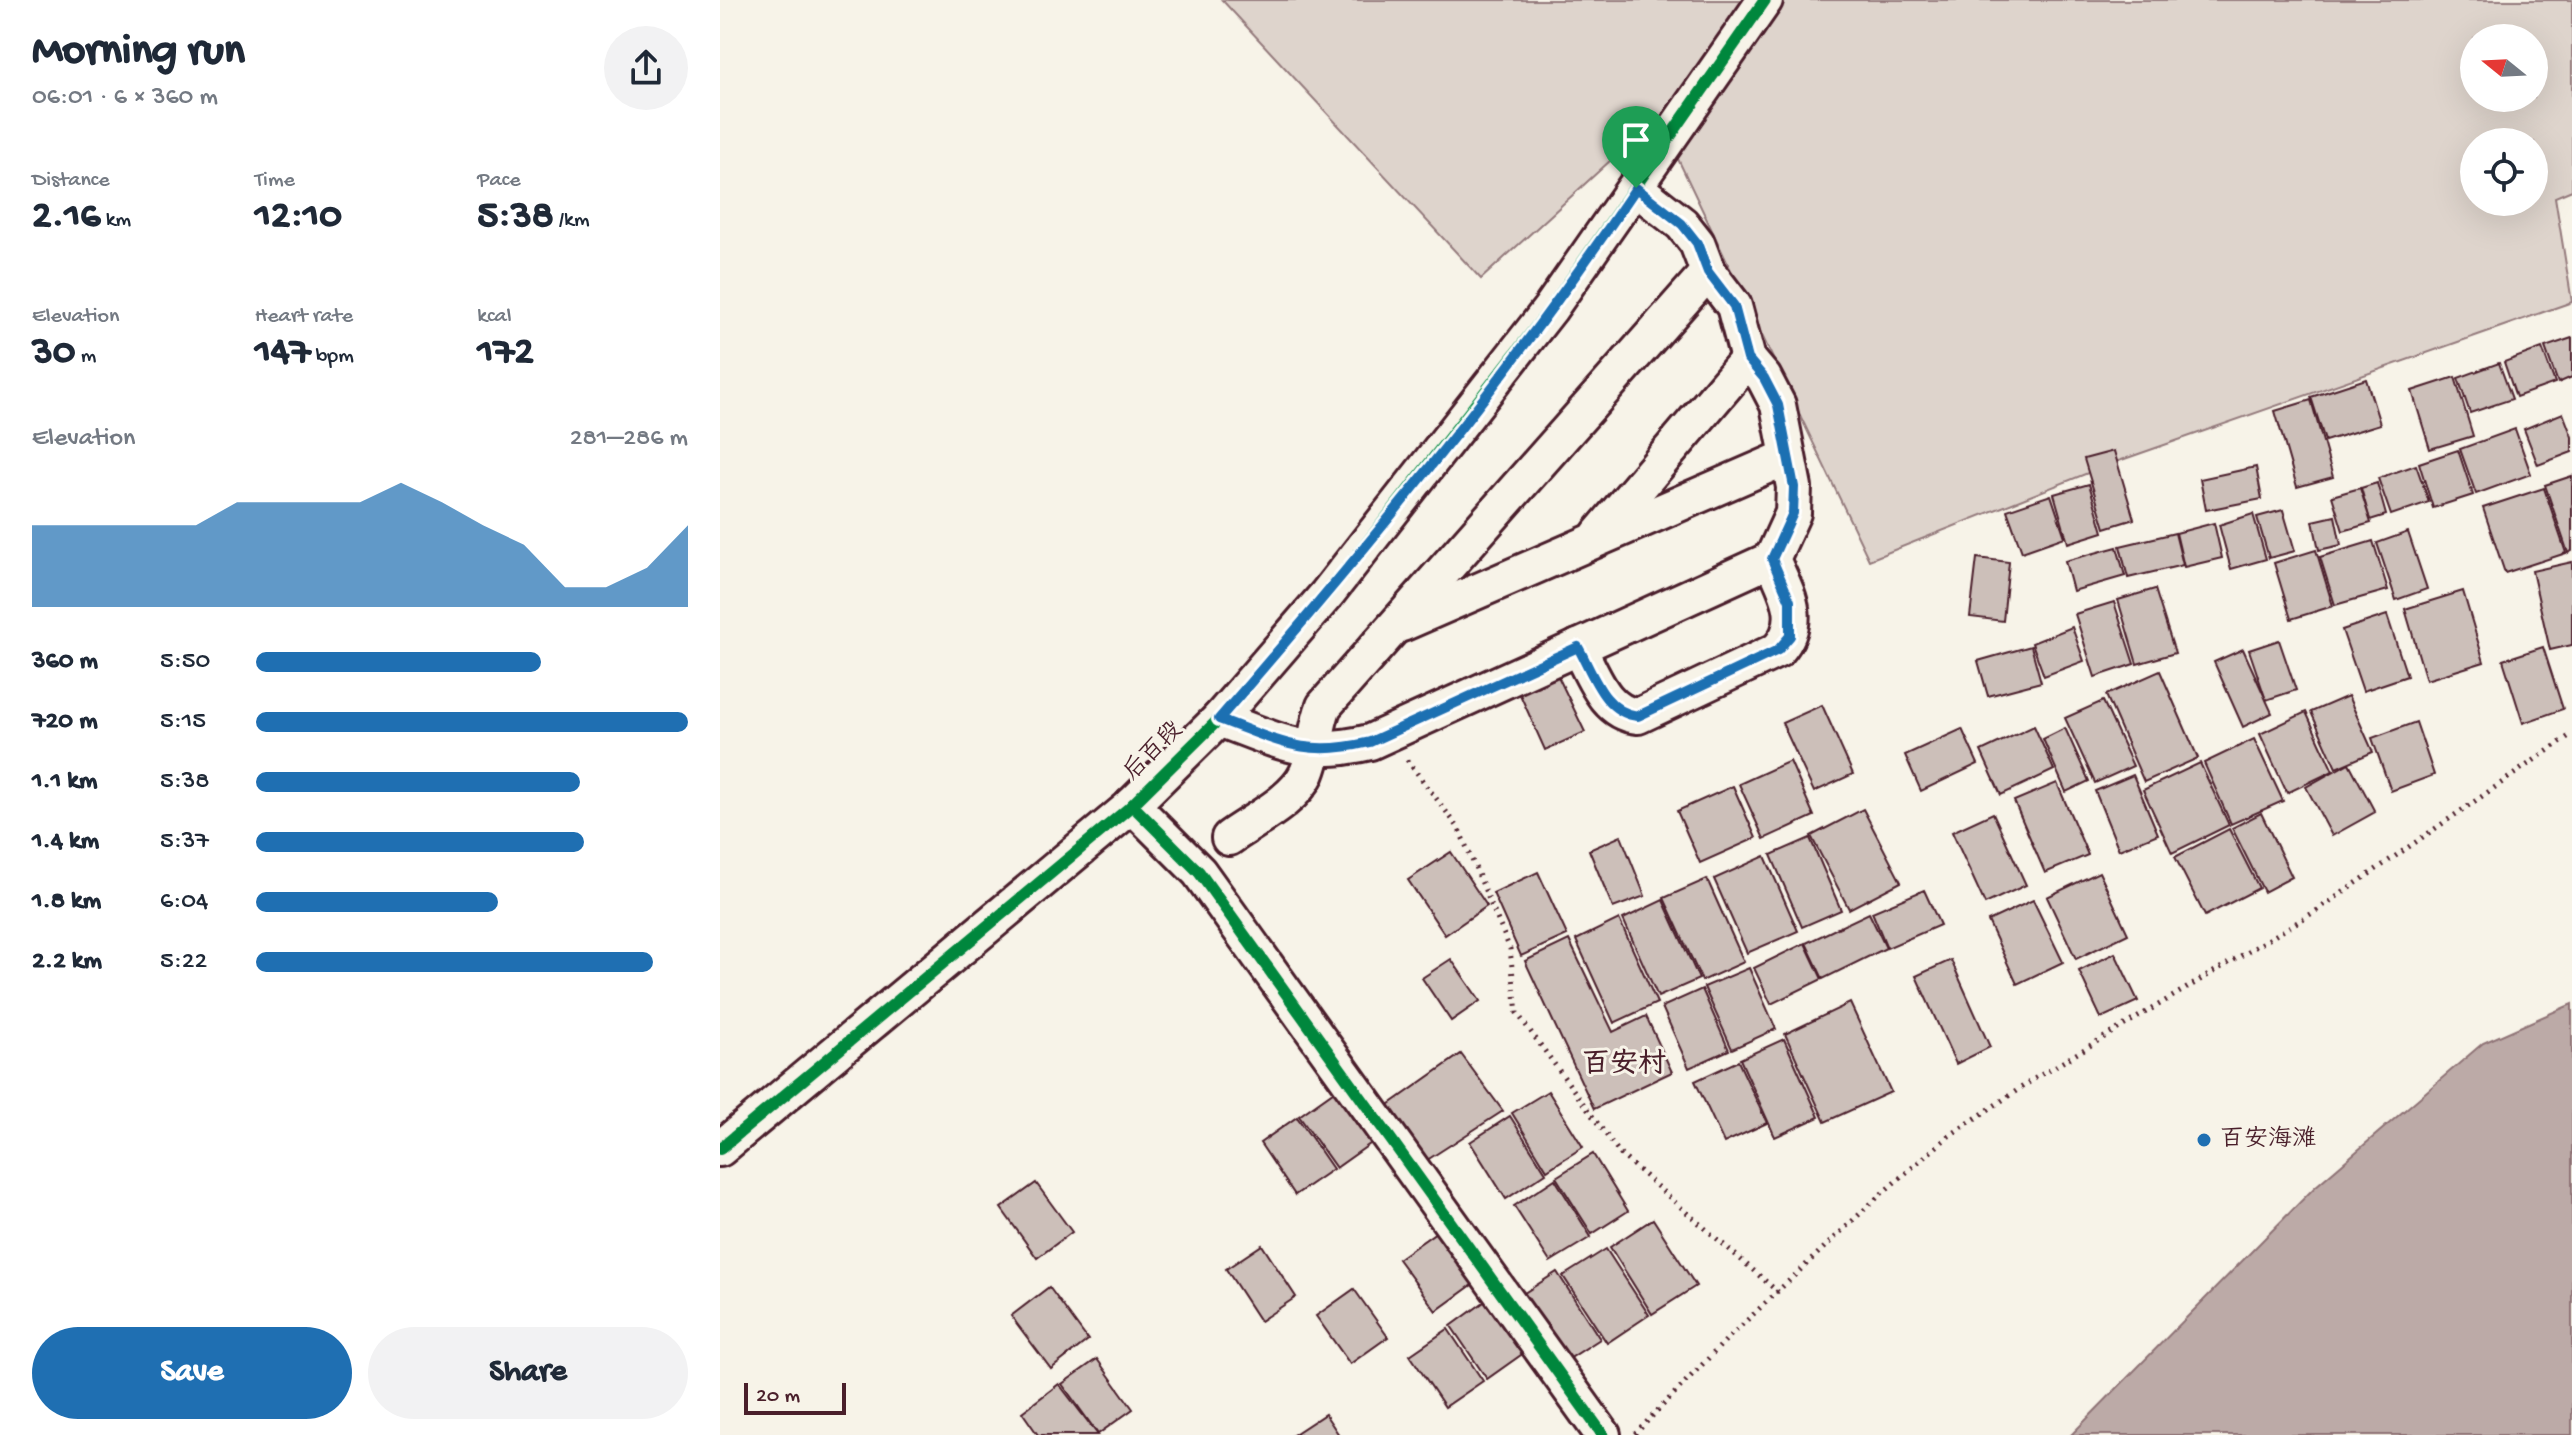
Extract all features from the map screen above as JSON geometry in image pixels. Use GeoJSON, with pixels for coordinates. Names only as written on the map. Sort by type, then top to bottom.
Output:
{"type":"FeatureCollection","features":[{"type":"Feature","properties":{"kind":"street","name":"后百段"},"geometry":{"type":"LineString","coordinates":[[720,1149],[1132,805],[1219,719],[1327,594],[1550,309],[1765,0]]}},
{"type":"Feature","properties":{"kind":"street"},"geometry":{"type":"LineString","coordinates":[[1219,719],[1295,747],[1334,751],[1387,734],[1772,559],[1793,513],[1794,487],[1778,405],[1764,378],[1748,359],[1734,306],[1708,272],[1697,243],[1682,224],[1636,188]]}},
{"type":"Feature","properties":{"kind":"street"},"geometry":{"type":"LineString","coordinates":[[1229,838],[1297,789],[1307,772],[1324,706],[1708,272]]}},
{"type":"Feature","properties":{"kind":"street"},"geometry":{"type":"LineString","coordinates":[[1594,541],[1748,359]]}},
{"type":"Feature","properties":{"kind":"street"},"geometry":{"type":"LineString","coordinates":[[1390,629],[1787,457]]}},
{"type":"Feature","properties":{"kind":"street"},"geometry":{"type":"LineString","coordinates":[[1578,647],[1611,706],[1622,715],[1638,716],[1778,650],[1790,636],[1790,601],[1772,559]]}},
{"type":"Feature","properties":{"kind":"street"},"geometry":{"type":"LineString","coordinates":[[1132,805],[1199,872],[1603,1435]]}},
{"type":"Feature","properties":{"kind":"path"},"geometry":{"type":"LineString","coordinates":[[1387,734],[1458,827],[1510,949],[1517,1013],[1621,1155],[1778,1292]]}},
{"type":"Feature","properties":{"kind":"path"},"geometry":{"type":"LineString","coordinates":[[1634,1435],[1881,1194],[1949,1136],[2034,1079],[2316,911],[2572,734]]}},
{"type":"Feature","properties":{"kind":"shaded area"},"geometry":{"type":"Polygon","coordinates":[[[1222,0],[2572,0],[2572,190],[2555,197],[2572,302],[2113,463],[1869,560],[1658,117],[1481,279],[1222,0]]]}},
{"type":"Feature","properties":{"kind":"shaded area"},"geometry":{"type":"Polygon","coordinates":[[[2572,1004],[2572,1435],[2071,1435],[2315,1187],[2483,1043],[2572,1004]]]}},
{"type":"Feature","properties":{"kind":"building"},"geometry":{"type":"Polygon","coordinates":[[[2572,338],[2572,377],[2558,383],[2545,347],[2572,338]]]}},
{"type":"Feature","properties":{"kind":"building"},"geometry":{"type":"Polygon","coordinates":[[[2542,348],[2555,383],[2516,397],[2504,362],[2542,348]]]}},
{"type":"Feature","properties":{"kind":"building"},"geometry":{"type":"Polygon","coordinates":[[[2499,363],[2512,399],[2470,413],[2458,378],[2499,363]]]}},
{"type":"Feature","properties":{"kind":"building"},"geometry":{"type":"Polygon","coordinates":[[[2455,377],[2473,436],[2430,449],[2412,391],[2455,377]]]}},
{"type":"Feature","properties":{"kind":"building"},"geometry":{"type":"Polygon","coordinates":[[[2366,379],[2380,424],[2325,441],[2311,397],[2366,379]]]}},
{"type":"Feature","properties":{"kind":"building"},"geometry":{"type":"Polygon","coordinates":[[[2311,400],[2333,477],[2297,487],[2275,411],[2311,400]]]}},
{"type":"Feature","properties":{"kind":"building"},"geometry":{"type":"Polygon","coordinates":[[[2563,413],[2572,437],[2572,452],[2538,465],[2524,429],[2563,413]]]}},
{"type":"Feature","properties":{"kind":"building"},"geometry":{"type":"Polygon","coordinates":[[[2515,429],[2531,474],[2476,494],[2460,449],[2515,429]]]}},
{"type":"Feature","properties":{"kind":"building"},"geometry":{"type":"Polygon","coordinates":[[[2458,450],[2473,495],[2433,508],[2419,463],[2458,450]]]}},
{"type":"Feature","properties":{"kind":"building"},"geometry":{"type":"Polygon","coordinates":[[[2114,451],[2134,519],[2105,528],[2084,459],[2114,451]]]}},
{"type":"Feature","properties":{"kind":"building"},"geometry":{"type":"Polygon","coordinates":[[[2416,465],[2429,502],[2391,515],[2378,478],[2416,465]]]}},
{"type":"Feature","properties":{"kind":"building"},"geometry":{"type":"Polygon","coordinates":[[[2256,467],[2262,499],[2206,510],[2200,479],[2256,467]]]}},
{"type":"Feature","properties":{"kind":"building"},"geometry":{"type":"Polygon","coordinates":[[[2572,476],[2572,551],[2568,553],[2545,485],[2572,476]]]}},
{"type":"Feature","properties":{"kind":"building"},"geometry":{"type":"Polygon","coordinates":[[[2377,483],[2386,515],[2370,520],[2361,488],[2377,483]]]}},
{"type":"Feature","properties":{"kind":"building"},"geometry":{"type":"Polygon","coordinates":[[[2089,484],[2103,532],[2068,543],[2054,494],[2089,484]]]}},
{"type":"Feature","properties":{"kind":"building"},"geometry":{"type":"Polygon","coordinates":[[[2360,488],[2371,523],[2343,531],[2332,496],[2360,488]]]}},
{"type":"Feature","properties":{"kind":"building"},"geometry":{"type":"Polygon","coordinates":[[[2544,488],[2566,553],[2505,573],[2483,508],[2544,488]]]}},
{"type":"Feature","properties":{"kind":"building"},"geometry":{"type":"Polygon","coordinates":[[[2051,495],[2065,537],[2022,552],[2007,510],[2051,495]]]}},
{"type":"Feature","properties":{"kind":"building"},"geometry":{"type":"Polygon","coordinates":[[[2283,510],[2295,551],[2269,558],[2257,517],[2283,510]]]}},
{"type":"Feature","properties":{"kind":"building"},"geometry":{"type":"Polygon","coordinates":[[[2253,514],[2266,559],[2231,569],[2219,525],[2253,514]]]}},
{"type":"Feature","properties":{"kind":"building"},"geometry":{"type":"Polygon","coordinates":[[[2335,516],[2341,545],[2319,550],[2313,521],[2335,516]]]}},
{"type":"Feature","properties":{"kind":"building"},"geometry":{"type":"Polygon","coordinates":[[[2214,523],[2222,558],[2184,567],[2176,533],[2214,523]]]}},
{"type":"Feature","properties":{"kind":"building"},"geometry":{"type":"Polygon","coordinates":[[[2408,532],[2427,589],[2396,600],[2377,543],[2408,532]]]}},
{"type":"Feature","properties":{"kind":"building"},"geometry":{"type":"Polygon","coordinates":[[[2175,533],[2183,565],[2128,578],[2120,546],[2175,533]]]}},
{"type":"Feature","properties":{"kind":"building"},"geometry":{"type":"Polygon","coordinates":[[[2373,541],[2388,590],[2335,605],[2320,557],[2373,541]]]}},
{"type":"Feature","properties":{"kind":"building"},"geometry":{"type":"Polygon","coordinates":[[[2117,547],[2125,576],[2073,591],[2065,561],[2117,547]]]}},
{"type":"Feature","properties":{"kind":"building"},"geometry":{"type":"Polygon","coordinates":[[[2316,550],[2333,606],[2291,619],[2274,563],[2316,550]]]}},
{"type":"Feature","properties":{"kind":"building"},"geometry":{"type":"Polygon","coordinates":[[[1977,558],[2009,562],[2003,621],[1970,617],[1977,558]]]}},
{"type":"Feature","properties":{"kind":"building"},"geometry":{"type":"Polygon","coordinates":[[[2572,562],[2572,645],[2550,650],[2532,571],[2572,562]]]}},
{"type":"Feature","properties":{"kind":"building"},"geometry":{"type":"Polygon","coordinates":[[[2155,589],[2175,653],[2137,664],[2118,600],[2155,589]]]}},
{"type":"Feature","properties":{"kind":"building"},"geometry":{"type":"Polygon","coordinates":[[[2463,591],[2484,662],[2426,680],[2405,609],[2463,591]]]}},
{"type":"Feature","properties":{"kind":"building"},"geometry":{"type":"Polygon","coordinates":[[[2114,602],[2134,664],[2095,677],[2075,614],[2114,602]]]}},
{"type":"Feature","properties":{"kind":"building"},"geometry":{"type":"Polygon","coordinates":[[[2387,615],[2407,676],[2363,691],[2342,630],[2387,615]]]}},
{"type":"Feature","properties":{"kind":"building"},"geometry":{"type":"Polygon","coordinates":[[[2072,627],[2084,661],[2044,676],[2032,643],[2072,627]]]}},
{"type":"Feature","properties":{"kind":"building"},"geometry":{"type":"Polygon","coordinates":[[[2279,640],[2296,690],[2266,700],[2249,650],[2279,640]]]}},
{"type":"Feature","properties":{"kind":"building"},"geometry":{"type":"Polygon","coordinates":[[[2031,646],[2041,682],[1988,696],[1978,661],[2031,646]]]}},
{"type":"Feature","properties":{"kind":"building"},"geometry":{"type":"Polygon","coordinates":[[[2543,647],[2563,709],[2523,723],[2503,660],[2543,647]]]}},
{"type":"Feature","properties":{"kind":"building"},"geometry":{"type":"Polygon","coordinates":[[[2243,649],[2272,713],[2243,727],[2214,662],[2243,649]]]}},
{"type":"Feature","properties":{"kind":"building"},"geometry":{"type":"Polygon","coordinates":[[[2160,671],[2198,758],[2144,782],[2106,695],[2160,671]]]}},
{"type":"Feature","properties":{"kind":"building"},"geometry":{"type":"Polygon","coordinates":[[[1556,672],[1585,732],[1545,750],[1518,690],[1556,672]]]}},
{"type":"Feature","properties":{"kind":"building"},"geometry":{"type":"Polygon","coordinates":[[[2348,696],[2373,752],[2336,768],[2311,712],[2348,696]]]}},
{"type":"Feature","properties":{"kind":"building"},"geometry":{"type":"Polygon","coordinates":[[[2103,701],[2133,766],[2095,783],[2065,718],[2103,701]]]}},
{"type":"Feature","properties":{"kind":"building"},"geometry":{"type":"Polygon","coordinates":[[[1822,705],[1853,774],[1814,792],[1782,723],[1822,705]]]}},
{"type":"Feature","properties":{"kind":"building"},"geometry":{"type":"Polygon","coordinates":[[[2306,712],[2333,771],[2287,793],[2260,734],[2306,712]]]}},
{"type":"Feature","properties":{"kind":"building"},"geometry":{"type":"Polygon","coordinates":[[[2416,722],[2434,775],[2391,791],[2372,738],[2416,722]]]}},
{"type":"Feature","properties":{"kind":"building"},"geometry":{"type":"Polygon","coordinates":[[[2034,726],[2054,770],[2001,795],[1981,751],[2034,726]]]}},
{"type":"Feature","properties":{"kind":"building"},"geometry":{"type":"Polygon","coordinates":[[[2065,728],[2089,781],[2066,792],[2043,739],[2065,728]]]}},
{"type":"Feature","properties":{"kind":"building"},"geometry":{"type":"Polygon","coordinates":[[[1962,729],[1978,764],[1921,791],[1905,755],[1962,729]]]}},
{"type":"Feature","properties":{"kind":"building"},"geometry":{"type":"Polygon","coordinates":[[[2254,739],[2283,801],[2231,824],[2204,763],[2254,739]]]}},
{"type":"Feature","properties":{"kind":"building"},"geometry":{"type":"Polygon","coordinates":[[[1790,761],[1814,816],[1764,839],[1739,784],[1790,761]]]}},
{"type":"Feature","properties":{"kind":"building"},"geometry":{"type":"Polygon","coordinates":[[[2200,763],[2229,825],[2172,853],[2143,790],[2200,763]]]}},
{"type":"Feature","properties":{"kind":"building"},"geometry":{"type":"Polygon","coordinates":[[[2349,763],[2375,812],[2332,836],[2306,787],[2349,763]]]}},
{"type":"Feature","properties":{"kind":"building"},"geometry":{"type":"Polygon","coordinates":[[[2133,775],[2158,834],[2119,850],[2095,791],[2133,775]]]}},
{"type":"Feature","properties":{"kind":"building"},"geometry":{"type":"Polygon","coordinates":[[[2057,783],[2088,855],[2045,873],[2014,801],[2057,783]]]}},
{"type":"Feature","properties":{"kind":"building"},"geometry":{"type":"Polygon","coordinates":[[[1733,786],[1756,838],[1700,863],[1677,811],[1733,786]]]}},
{"type":"Feature","properties":{"kind":"building"},"geometry":{"type":"Polygon","coordinates":[[[1863,809],[1901,882],[1849,909],[1811,836],[1863,809]]]}},
{"type":"Feature","properties":{"kind":"building"},"geometry":{"type":"Polygon","coordinates":[[[1993,813],[2026,885],[1985,904],[1952,832],[1993,813]]]}},
{"type":"Feature","properties":{"kind":"building"},"geometry":{"type":"Polygon","coordinates":[[[2261,813],[2292,877],[2264,892],[2232,828],[2261,813]]]}},
{"type":"Feature","properties":{"kind":"building"},"geometry":{"type":"Polygon","coordinates":[[[2229,829],[2259,888],[2205,916],[2175,857],[2229,829]]]}},
{"type":"Feature","properties":{"kind":"building"},"geometry":{"type":"Polygon","coordinates":[[[1621,836],[1645,896],[1613,908],[1589,850],[1621,836]]]}},
{"type":"Feature","properties":{"kind":"building"},"geometry":{"type":"Polygon","coordinates":[[[1810,838],[1841,910],[1802,927],[1771,855],[1810,838]]]}},
{"type":"Feature","properties":{"kind":"building"},"geometry":{"type":"Polygon","coordinates":[[[1451,852],[1487,906],[1445,935],[1408,880],[1451,852]]]}},
{"type":"Feature","properties":{"kind":"building"},"geometry":{"type":"Polygon","coordinates":[[[1765,856],[1798,931],[1747,953],[1714,879],[1765,856]]]}},
{"type":"Feature","properties":{"kind":"building"},"geometry":{"type":"Polygon","coordinates":[[[1538,872],[1567,935],[1521,956],[1493,893],[1538,872]]]}},
{"type":"Feature","properties":{"kind":"building"},"geometry":{"type":"Polygon","coordinates":[[[2099,872],[2128,934],[2076,959],[2047,897],[2099,872]]]}},
{"type":"Feature","properties":{"kind":"building"},"geometry":{"type":"Polygon","coordinates":[[[1707,879],[1744,962],[1702,981],[1664,898],[1707,879]]]}},
{"type":"Feature","properties":{"kind":"building"},"geometry":{"type":"Polygon","coordinates":[[[1924,890],[1940,925],[1887,948],[1872,912],[1924,890]]]}},
{"type":"Feature","properties":{"kind":"building"},"geometry":{"type":"Polygon","coordinates":[[[1663,900],[1699,979],[1658,997],[1623,919],[1663,900]]]}},
{"type":"Feature","properties":{"kind":"building"},"geometry":{"type":"Polygon","coordinates":[[[2033,900],[2063,962],[2017,984],[1988,921],[2033,900]]]}},
{"type":"Feature","properties":{"kind":"building"},"geometry":{"type":"Polygon","coordinates":[[[1869,913],[1886,948],[1823,979],[1806,943],[1869,913]]]}},
{"type":"Feature","properties":{"kind":"building"},"geometry":{"type":"Polygon","coordinates":[[[1619,919],[1657,1003],[1614,1023],[1576,940],[1619,919]]]}},
{"type":"Feature","properties":{"kind":"building"},"geometry":{"type":"Polygon","coordinates":[[[1569,940],[1613,1032],[1646,1016],[1672,1072],[1594,1109],[1525,961],[1569,940]]]}},
{"type":"Feature","properties":{"kind":"building"},"geometry":{"type":"Polygon","coordinates":[[[1805,943],[1822,979],[1771,1004],[1754,968],[1805,943]]]}},
{"type":"Feature","properties":{"kind":"building"},"geometry":{"type":"Polygon","coordinates":[[[2115,953],[2138,1001],[2101,1018],[2079,971],[2115,953]]]}},
{"type":"Feature","properties":{"kind":"building"},"geometry":{"type":"Polygon","coordinates":[[[1451,959],[1480,1001],[1451,1021],[1422,978],[1451,959]]]}},
{"type":"Feature","properties":{"kind":"building"},"geometry":{"type":"Polygon","coordinates":[[[1951,960],[1990,1047],[1956,1064],[1916,976],[1951,960]]]}},
{"type":"Feature","properties":{"kind":"building"},"geometry":{"type":"Polygon","coordinates":[[[1749,968],[1776,1029],[1732,1049],[1704,987],[1749,968]]]}},
{"type":"Feature","properties":{"kind":"building"},"geometry":{"type":"Polygon","coordinates":[[[1702,989],[1729,1050],[1689,1068],[1662,1007],[1702,989]]]}},
{"type":"Feature","properties":{"kind":"building"},"geometry":{"type":"Polygon","coordinates":[[[1850,1003],[1891,1092],[1825,1122],[1785,1034],[1850,1003]]]}},
{"type":"Feature","properties":{"kind":"building"},"geometry":{"type":"Polygon","coordinates":[[[1784,1039],[1819,1117],[1775,1137],[1740,1059],[1784,1039]]]}},
{"type":"Feature","properties":{"kind":"building"},"geometry":{"type":"Polygon","coordinates":[[[1461,1054],[1503,1111],[1421,1164],[1383,1109],[1461,1054]]]}},
{"type":"Feature","properties":{"kind":"building"},"geometry":{"type":"Polygon","coordinates":[[[1738,1061],[1767,1123],[1724,1143],[1695,1081],[1738,1061]]]}},
{"type":"Feature","properties":{"kind":"building"},"geometry":{"type":"Polygon","coordinates":[[[1340,1087],[1377,1139],[1336,1168],[1299,1116],[1340,1087]]]}},
{"type":"Feature","properties":{"kind":"building"},"geometry":{"type":"Polygon","coordinates":[[[1548,1091],[1583,1147],[1547,1170],[1512,1113],[1548,1091]]]}},
{"type":"Feature","properties":{"kind":"building"},"geometry":{"type":"Polygon","coordinates":[[[1510,1116],[1546,1173],[1506,1199],[1470,1142],[1510,1116]]]}},
{"type":"Feature","properties":{"kind":"building"},"geometry":{"type":"Polygon","coordinates":[[[1297,1117],[1333,1169],[1295,1195],[1260,1143],[1297,1117]]]}},
{"type":"Feature","properties":{"kind":"building"},"geometry":{"type":"Polygon","coordinates":[[[1593,1154],[1628,1211],[1592,1234],[1556,1177],[1593,1154]]]}},
{"type":"Feature","properties":{"kind":"building"},"geometry":{"type":"Polygon","coordinates":[[[1555,1179],[1591,1237],[1550,1262],[1514,1206],[1555,1179]]]}},
{"type":"Feature","properties":{"kind":"building"},"geometry":{"type":"Polygon","coordinates":[[[1036,1183],[1072,1232],[1037,1258],[1001,1208],[1036,1183]]]}},
{"type":"Feature","properties":{"kind":"building"},"geometry":{"type":"Polygon","coordinates":[[[1653,1219],[1696,1286],[1652,1314],[1610,1247],[1653,1219]]]}},
{"type":"Feature","properties":{"kind":"building"},"geometry":{"type":"Polygon","coordinates":[[[1439,1230],[1476,1282],[1436,1311],[1398,1259],[1439,1230]]]}},
{"type":"Feature","properties":{"kind":"building"},"geometry":{"type":"Polygon","coordinates":[[[1262,1245],[1296,1297],[1260,1321],[1226,1269],[1262,1245]]]}},
{"type":"Feature","properties":{"kind":"building"},"geometry":{"type":"Polygon","coordinates":[[[1606,1249],[1649,1315],[1607,1343],[1563,1276],[1606,1249]]]}},
{"type":"Feature","properties":{"kind":"building"},"geometry":{"type":"Polygon","coordinates":[[[1557,1272],[1600,1339],[1561,1364],[1518,1297],[1557,1272]]]}},
{"type":"Feature","properties":{"kind":"building"},"geometry":{"type":"Polygon","coordinates":[[[1049,1287],[1088,1340],[1051,1369],[1011,1316],[1049,1287]]]}},
{"type":"Feature","properties":{"kind":"building"},"geometry":{"type":"Polygon","coordinates":[[[1354,1289],[1388,1337],[1350,1364],[1316,1316],[1354,1289]]]}},
{"type":"Feature","properties":{"kind":"building"},"geometry":{"type":"Polygon","coordinates":[[[1491,1297],[1528,1350],[1487,1379],[1451,1326],[1491,1297]]]}},
{"type":"Feature","properties":{"kind":"building"},"geometry":{"type":"Polygon","coordinates":[[[1448,1329],[1483,1381],[1445,1407],[1410,1355],[1448,1329]]]}},
{"type":"Feature","properties":{"kind":"building"},"geometry":{"type":"Polygon","coordinates":[[[1097,1359],[1133,1409],[1098,1434],[1062,1384],[1097,1359]]]}},
{"type":"Feature","properties":{"kind":"building"},"geometry":{"type":"Polygon","coordinates":[[[1059,1384],[1098,1435],[1038,1435],[1022,1412],[1059,1384]]]}},
{"type":"Feature","properties":{"kind":"building"},"geometry":{"type":"Polygon","coordinates":[[[1325,1414],[1339,1435],[1293,1435],[1325,1414]]]}},
{"type":"Feature","properties":{"kind":"cycle path"},"geometry":{"type":"LineString","coordinates":[[720,1149],[1129,808],[1219,719],[1327,594],[1550,309],[1765,0]]}},
{"type":"Feature","properties":{"kind":"cycle path"},"geometry":{"type":"LineString","coordinates":[[1132,805],[1199,872],[1603,1435]]}},
{"type":"Feature","properties":{"kind":"place","name":"百安海滩"},"geometry":{"type":"Point","coordinates":[2204,1140]}},
{"type":"Feature","properties":{"kind":"district","name":"百安村"},"geometry":{"type":"Point","coordinates":[1624,1065]}},
{"type":"Feature","properties":{"kind":"route"},"geometry":{"type":"LineString","coordinates":[[1636,188],[1682,224],[1697,243],[1708,272],[1734,306],[1748,359],[1764,378],[1778,405],[1794,487],[1793,513],[1783,541],[1772,559],[1790,601],[1793,621],[1790,636],[1778,650],[1638,716],[1622,715],[1611,706],[1578,647],[1370,742],[1334,751],[1295,747],[1219,719],[1327,594],[1429,465],[1550,309],[1636,188]]}}]}
